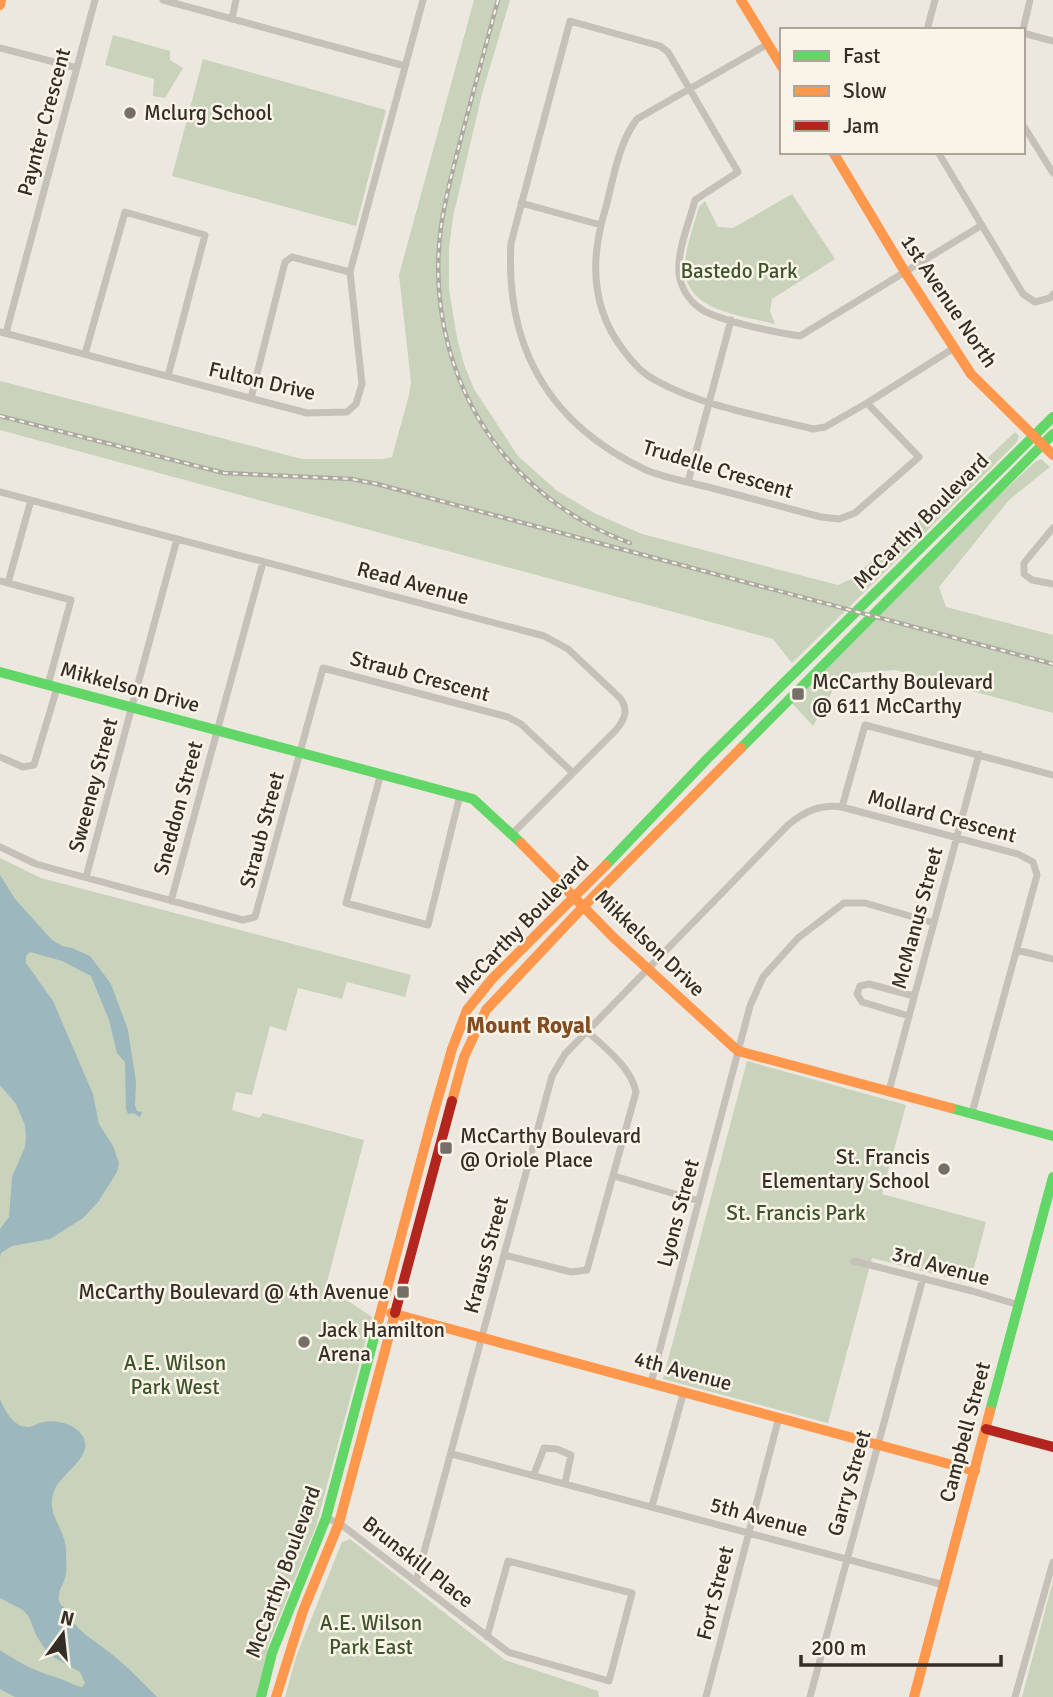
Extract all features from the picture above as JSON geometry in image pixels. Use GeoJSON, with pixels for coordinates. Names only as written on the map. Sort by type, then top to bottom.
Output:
{"type":"FeatureCollection","features":[{"type":"Feature","properties":{"kind":"main road"},"geometry":{"type":"LineString","coordinates":[[0,5],[1,0]]}},
{"type":"Feature","properties":{"kind":"main road"},"geometry":{"type":"LineString","coordinates":[[741,0],[780,64]]}},
{"type":"Feature","properties":{"kind":"main road","name":"1st Avenue North"},"geometry":{"type":"LineString","coordinates":[[834,154],[905,272],[971,374],[1053,455]]}},
{"type":"Feature","properties":{"kind":"main road","name":"McCarthy Boulevard"},"geometry":{"type":"LineString","coordinates":[[261,1697],[272,1653],[326,1518],[452,1049],[467,1010],[492,979],[756,710],[1053,417]]}},
{"type":"Feature","properties":{"kind":"main road","name":"McCarthy Boulevard"},"geometry":{"type":"LineString","coordinates":[[276,1697],[303,1611],[339,1523],[464,1057],[486,1010],[583,906],[1053,433]]}},
{"type":"Feature","properties":{"kind":"main road","name":"Mikkelson Drive"},"geometry":{"type":"LineString","coordinates":[[0,672],[460,795],[480,804],[648,969],[738,1051],[1053,1136]]}},
{"type":"Feature","properties":{"kind":"main road","name":"Campbell Street"},"geometry":{"type":"LineString","coordinates":[[914,1697],[1053,1177]]}},
{"type":"Feature","properties":{"kind":"main road","name":"4th Avenue"},"geometry":{"type":"LineString","coordinates":[[382,1310],[975,1471]]}},
{"type":"Feature","properties":{"kind":"main road"},"geometry":{"type":"LineString","coordinates":[[986,1429],[1053,1447]]}},
{"type":"Feature","properties":{"kind":"street","name":"Paynter Crescent"},"geometry":{"type":"LineString","coordinates":[[3,333],[95,0]]}},
{"type":"Feature","properties":{"kind":"street"},"geometry":{"type":"LineString","coordinates":[[163,0],[405,66]]}},
{"type":"Feature","properties":{"kind":"street"},"geometry":{"type":"LineString","coordinates":[[232,19],[236,0]]}},
{"type":"Feature","properties":{"kind":"street","name":"Fulton Drive"},"geometry":{"type":"LineString","coordinates":[[3,333],[307,413],[346,412],[356,404],[362,384],[350,272],[423,0]]}},
{"type":"Feature","properties":{"kind":"street"},"geometry":{"type":"LineString","coordinates":[[928,28],[936,0]]}},
{"type":"Feature","properties":{"kind":"street"},"geometry":{"type":"LineString","coordinates":[[1024,28],[1030,0]]}},
{"type":"Feature","properties":{"kind":"street","name":"Trudelle Crescent"},"geometry":{"type":"LineString","coordinates":[[691,88],[668,52],[660,46],[570,22],[511,243],[509,271],[512,305],[520,334],[547,392],[566,414],[614,453],[648,471],[821,517],[839,519],[855,513],[919,457],[867,402]]}},
{"type":"Feature","properties":{"kind":"street"},"geometry":{"type":"LineString","coordinates":[[1025,32],[1053,41]]}},
{"type":"Feature","properties":{"kind":"street"},"geometry":{"type":"LineString","coordinates":[[768,44],[637,119],[627,132],[601,225],[595,259],[596,290],[603,316],[615,340],[632,361],[652,379],[679,392],[813,429],[825,427],[954,348]]}},
{"type":"Feature","properties":{"kind":"street"},"geometry":{"type":"LineString","coordinates":[[0,48],[77,68]]}},
{"type":"Feature","properties":{"kind":"street"},"geometry":{"type":"LineString","coordinates":[[691,88],[738,172],[695,200],[679,271],[682,287],[701,309],[731,320],[800,336],[982,225]]}},
{"type":"Feature","properties":{"kind":"street"},"geometry":{"type":"LineString","coordinates":[[1025,128],[1053,173]]}},
{"type":"Feature","properties":{"kind":"street"},"geometry":{"type":"LineString","coordinates":[[939,154],[1023,294],[1035,302],[1050,298],[1053,294]]}},
{"type":"Feature","properties":{"kind":"street"},"geometry":{"type":"LineString","coordinates":[[521,203],[601,225]]}},
{"type":"Feature","properties":{"kind":"street"},"geometry":{"type":"LineString","coordinates":[[86,354],[125,212],[205,234],[168,376]]}},
{"type":"Feature","properties":{"kind":"street"},"geometry":{"type":"LineString","coordinates":[[251,398],[285,262],[292,257],[350,272]]}},
{"type":"Feature","properties":{"kind":"street"},"geometry":{"type":"LineString","coordinates":[[688,482],[731,320]]}},
{"type":"Feature","properties":{"kind":"street","name":"Read Avenue"},"geometry":{"type":"LineString","coordinates":[[0,492],[544,636],[568,649],[625,705],[622,722],[512,834]]}},
{"type":"Feature","properties":{"kind":"street"},"geometry":{"type":"LineString","coordinates":[[0,757],[23,767],[34,765],[71,600],[4,582],[31,500]]}},
{"type":"Feature","properties":{"kind":"street"},"geometry":{"type":"LineString","coordinates":[[1053,528],[1024,563],[1024,573],[1032,580],[1053,584]]}},
{"type":"Feature","properties":{"kind":"street","name":"Sweeney Street"},"geometry":{"type":"LineString","coordinates":[[86,877],[177,539]]}},
{"type":"Feature","properties":{"kind":"street","name":"Sneddon Street"},"geometry":{"type":"LineString","coordinates":[[171,901],[263,562]]}},
{"type":"Feature","properties":{"kind":"street","name":"Straub Crescent"},"geometry":{"type":"LineString","coordinates":[[301,751],[323,668],[508,718],[521,724],[572,772]]}},
{"type":"Feature","properties":{"kind":"street"},"geometry":{"type":"LineString","coordinates":[[842,807],[866,725],[1053,775]]}},
{"type":"Feature","properties":{"kind":"street","name":"Straub Street"},"geometry":{"type":"LineString","coordinates":[[171,901],[243,920],[255,917],[301,751]]}},
{"type":"Feature","properties":{"kind":"street","name":"McManus Street"},"geometry":{"type":"LineString","coordinates":[[889,1091],[979,754]]}},
{"type":"Feature","properties":{"kind":"street"},"geometry":{"type":"LineString","coordinates":[[381,773],[345,903],[428,925],[460,795]]}},
{"type":"Feature","properties":{"kind":"street","name":"Mollard Crescent"},"geometry":{"type":"LineString","coordinates":[[648,969],[788,825],[804,812],[827,805],[842,807],[1018,854],[1033,862],[1037,875],[972,1113]]}},
{"type":"Feature","properties":{"kind":"street"},"geometry":{"type":"LineString","coordinates":[[0,847],[36,864],[171,901]]}},
{"type":"Feature","properties":{"kind":"street","name":"Lyons Street"},"geometry":{"type":"LineString","coordinates":[[651,1382],[750,1006],[763,977],[798,938],[844,903],[864,903],[934,923]]}},
{"type":"Feature","properties":{"kind":"street"},"geometry":{"type":"LineString","coordinates":[[1017,950],[1053,959]]}},
{"type":"Feature","properties":{"kind":"street","name":"Krauss Street"},"geometry":{"type":"LineString","coordinates":[[416,1582],[453,1454],[552,1076],[565,1054],[648,969]]}},
{"type":"Feature","properties":{"kind":"street"},"geometry":{"type":"LineString","coordinates":[[909,1016],[862,1002],[858,993],[860,986],[869,984],[915,996]]}},
{"type":"Feature","properties":{"kind":"street"},"geometry":{"type":"LineString","coordinates":[[505,1255],[571,1272],[587,1270],[636,1092],[634,1081],[619,1062],[587,1031]]}},
{"type":"Feature","properties":{"kind":"street"},"geometry":{"type":"LineString","coordinates":[[614,1176],[699,1201]]}},
{"type":"Feature","properties":{"kind":"street","name":"3rd Avenue"},"geometry":{"type":"LineString","coordinates":[[854,1261],[1019,1305]]}},
{"type":"Feature","properties":{"kind":"street","name":"Garry Street"},"geometry":{"type":"LineString","coordinates":[[810,1697],[923,1278]]}},
{"type":"Feature","properties":{"kind":"street"},"geometry":{"type":"LineString","coordinates":[[652,1506],[684,1391]]}},
{"type":"Feature","properties":{"kind":"street","name":"Fort Street"},"geometry":{"type":"LineString","coordinates":[[706,1697],[779,1417]]}},
{"type":"Feature","properties":{"kind":"street"},"geometry":{"type":"LineString","coordinates":[[534,1474],[544,1448],[557,1449],[571,1455],[565,1483]]}},
{"type":"Feature","properties":{"kind":"street","name":"5th Avenue"},"geometry":{"type":"LineString","coordinates":[[453,1454],[944,1585]]}},
{"type":"Feature","properties":{"kind":"street","name":"Brunskill Place"},"geometry":{"type":"LineString","coordinates":[[326,1518],[339,1523],[487,1637],[508,1652],[609,1681],[632,1593],[508,1561],[487,1637]]}},
{"type":"Feature","properties":{"kind":"street"},"geometry":{"type":"LineString","coordinates":[[1015,1697],[1053,1562]]}},
{"type":"Feature","properties":{"kind":"green space"},"geometry":{"type":"Polygon","coordinates":[[[474,0],[510,0],[482,94],[453,217],[449,248],[449,289],[457,338],[474,389],[518,456],[556,490],[594,513],[642,534],[838,585],[851,579],[955,489],[1015,432],[1019,436],[1017,442],[994,465],[792,663],[773,639],[0,430],[0,381],[302,459],[392,457],[411,382],[399,275],[474,0]]]}},
{"type":"Feature","properties":{"kind":"green space"},"geometry":{"type":"Polygon","coordinates":[[[113,35],[170,51],[170,60],[183,68],[165,98],[153,96],[154,79],[105,65],[113,35]]]}},
{"type":"Feature","properties":{"kind":"green space"},"geometry":{"type":"Polygon","coordinates":[[[203,59],[386,110],[356,226],[172,176],[203,59]]]}},
{"type":"Feature","properties":{"kind":"green space","name":"Bastedo Park"},"geometry":{"type":"Polygon","coordinates":[[[792,194],[835,259],[772,299],[770,311],[775,324],[716,308],[693,292],[687,280],[685,264],[699,207],[705,201],[718,227],[733,228],[792,194]]]}},
{"type":"Feature","properties":{"kind":"green space"},"geometry":{"type":"Polygon","coordinates":[[[1041,459],[1050,467],[1009,500],[939,587],[946,607],[1053,635],[1053,713],[895,670],[854,673],[832,692],[813,726],[791,702],[945,545],[1041,459]]]}},
{"type":"Feature","properties":{"kind":"green space","name":"A.E. Wilson Park West"},"geometry":{"type":"Polygon","coordinates":[[[0,858],[41,878],[411,975],[405,997],[347,982],[342,999],[298,988],[286,1031],[270,1026],[252,1095],[236,1092],[232,1110],[259,1118],[263,1113],[364,1140],[326,1286],[372,1317],[316,1526],[269,1643],[256,1697],[0,1697],[0,858]]]}},
{"type":"Feature","properties":{"kind":"green space","name":"St. Francis Park"},"geometry":{"type":"Polygon","coordinates":[[[747,1061],[906,1105],[882,1194],[986,1222],[971,1279],[965,1282],[872,1258],[828,1423],[663,1379],[747,1061]]]}},
{"type":"Feature","properties":{"kind":"green space","name":"A.E. Wilson Park East"},"geometry":{"type":"Polygon","coordinates":[[[350,1539],[505,1660],[598,1691],[599,1697],[285,1697],[296,1657],[342,1542],[350,1539]]]}},
{"type":"Feature","properties":{"kind":"green space"},"geometry":{"type":"Polygon","coordinates":[[[1053,1581],[1053,1697],[1022,1697],[1053,1581]]]}},
{"type":"Feature","properties":{"kind":"water"},"geometry":{"type":"Polygon","coordinates":[[[0,875],[15,899],[52,940],[90,956],[111,984],[128,1030],[136,1082],[135,1105],[137,1111],[142,1112],[140,1117],[133,1113],[128,1114],[126,1109],[125,1062],[117,1053],[109,1020],[91,976],[62,961],[30,952],[26,956],[26,963],[53,1001],[93,1094],[99,1124],[113,1146],[119,1163],[117,1172],[98,1202],[83,1218],[50,1239],[12,1246],[1,1253],[0,1258],[0,1229],[9,1217],[12,1177],[26,1138],[25,1125],[16,1104],[0,1085],[0,875]]]}},
{"type":"Feature","properties":{"kind":"water"},"geometry":{"type":"Polygon","coordinates":[[[0,1399],[7,1413],[19,1425],[29,1427],[49,1421],[59,1422],[70,1425],[82,1435],[85,1450],[59,1483],[52,1497],[53,1512],[66,1549],[66,1575],[59,1601],[81,1630],[120,1661],[157,1697],[15,1697],[0,1689],[0,1650],[44,1673],[82,1687],[85,1683],[80,1672],[45,1649],[23,1610],[0,1598],[0,1399]]]}},
{"type":"Feature","properties":{"kind":"railway"},"geometry":{"type":"LineString","coordinates":[[498,0],[441,227],[439,288],[442,319],[449,348],[471,405],[505,456],[532,484],[562,508],[595,528],[630,543]]}},
{"type":"Feature","properties":{"kind":"railway"},"geometry":{"type":"LineString","coordinates":[[0,416],[224,473],[351,479],[377,484],[1053,664]]}},
{"type":"Feature","properties":{"kind":"traffic: fast"},"geometry":{"type":"LineString","coordinates":[[606,865],[707,759],[1053,417]]}},
{"type":"Feature","properties":{"kind":"traffic: fast"},"geometry":{"type":"LineString","coordinates":[[741,748],[1053,434]]}},
{"type":"Feature","properties":{"kind":"traffic: fast"},"geometry":{"type":"LineString","coordinates":[[0,672],[473,799],[521,843]]}},
{"type":"Feature","properties":{"kind":"traffic: fast"},"geometry":{"type":"LineString","coordinates":[[951,1108],[1053,1136]]}},
{"type":"Feature","properties":{"kind":"traffic: fast"},"geometry":{"type":"LineString","coordinates":[[990,1411],[1053,1177]]}},
{"type":"Feature","properties":{"kind":"traffic: fast"},"geometry":{"type":"LineString","coordinates":[[261,1697],[272,1653],[326,1518],[379,1319]]}},
{"type":"Feature","properties":{"kind":"traffic: slow"},"geometry":{"type":"LineString","coordinates":[[0,5],[1,0]]}},
{"type":"Feature","properties":{"kind":"traffic: slow"},"geometry":{"type":"LineString","coordinates":[[741,0],[780,64]]}},
{"type":"Feature","properties":{"kind":"traffic: slow"},"geometry":{"type":"LineString","coordinates":[[834,154],[905,272],[971,374],[1053,455]]}},
{"type":"Feature","properties":{"kind":"traffic: slow"},"geometry":{"type":"LineString","coordinates":[[452,1101],[464,1057],[486,1010],[583,907],[741,748]]}},
{"type":"Feature","properties":{"kind":"traffic: slow"},"geometry":{"type":"LineString","coordinates":[[521,843],[614,938],[738,1051],[951,1108]]}},
{"type":"Feature","properties":{"kind":"traffic: slow"},"geometry":{"type":"LineString","coordinates":[[379,1319],[432,1119],[452,1049],[467,1010],[492,979],[606,865]]}},
{"type":"Feature","properties":{"kind":"traffic: slow"},"geometry":{"type":"LineString","coordinates":[[391,1313],[975,1471]]}},
{"type":"Feature","properties":{"kind":"traffic: slow"},"geometry":{"type":"LineString","coordinates":[[276,1697],[303,1611],[339,1523],[395,1313]]}},
{"type":"Feature","properties":{"kind":"traffic: slow"},"geometry":{"type":"LineString","coordinates":[[914,1697],[990,1411]]}},
{"type":"Feature","properties":{"kind":"traffic: jam"},"geometry":{"type":"LineString","coordinates":[[395,1313],[452,1101]]}},
{"type":"Feature","properties":{"kind":"traffic: jam"},"geometry":{"type":"LineString","coordinates":[[986,1429],[1053,1447]]}},
{"type":"Feature","properties":{"kind":"place","name":"Mclurg School"},"geometry":{"type":"Point","coordinates":[130,113]}},
{"type":"Feature","properties":{"kind":"place","name":"McCarthy Boulevard @ 611 McCarthy"},"geometry":{"type":"Point","coordinates":[798,694]}},
{"type":"Feature","properties":{"kind":"place","name":"McCarthy Boulevard @ Oriole Place"},"geometry":{"type":"Point","coordinates":[446,1148]}},
{"type":"Feature","properties":{"kind":"place","name":"St. Francis Elementary School"},"geometry":{"type":"Point","coordinates":[944,1169]}},
{"type":"Feature","properties":{"kind":"place","name":"McCarthy Boulevard @ 4th Avenue"},"geometry":{"type":"Point","coordinates":[403,1292]}},
{"type":"Feature","properties":{"kind":"place","name":"Jack Hamilton Arena"},"geometry":{"type":"Point","coordinates":[304,1342]}},
{"type":"Feature","properties":{"kind":"district","name":"Mount Royal"},"geometry":{"type":"Point","coordinates":[529,1025]}}]}
